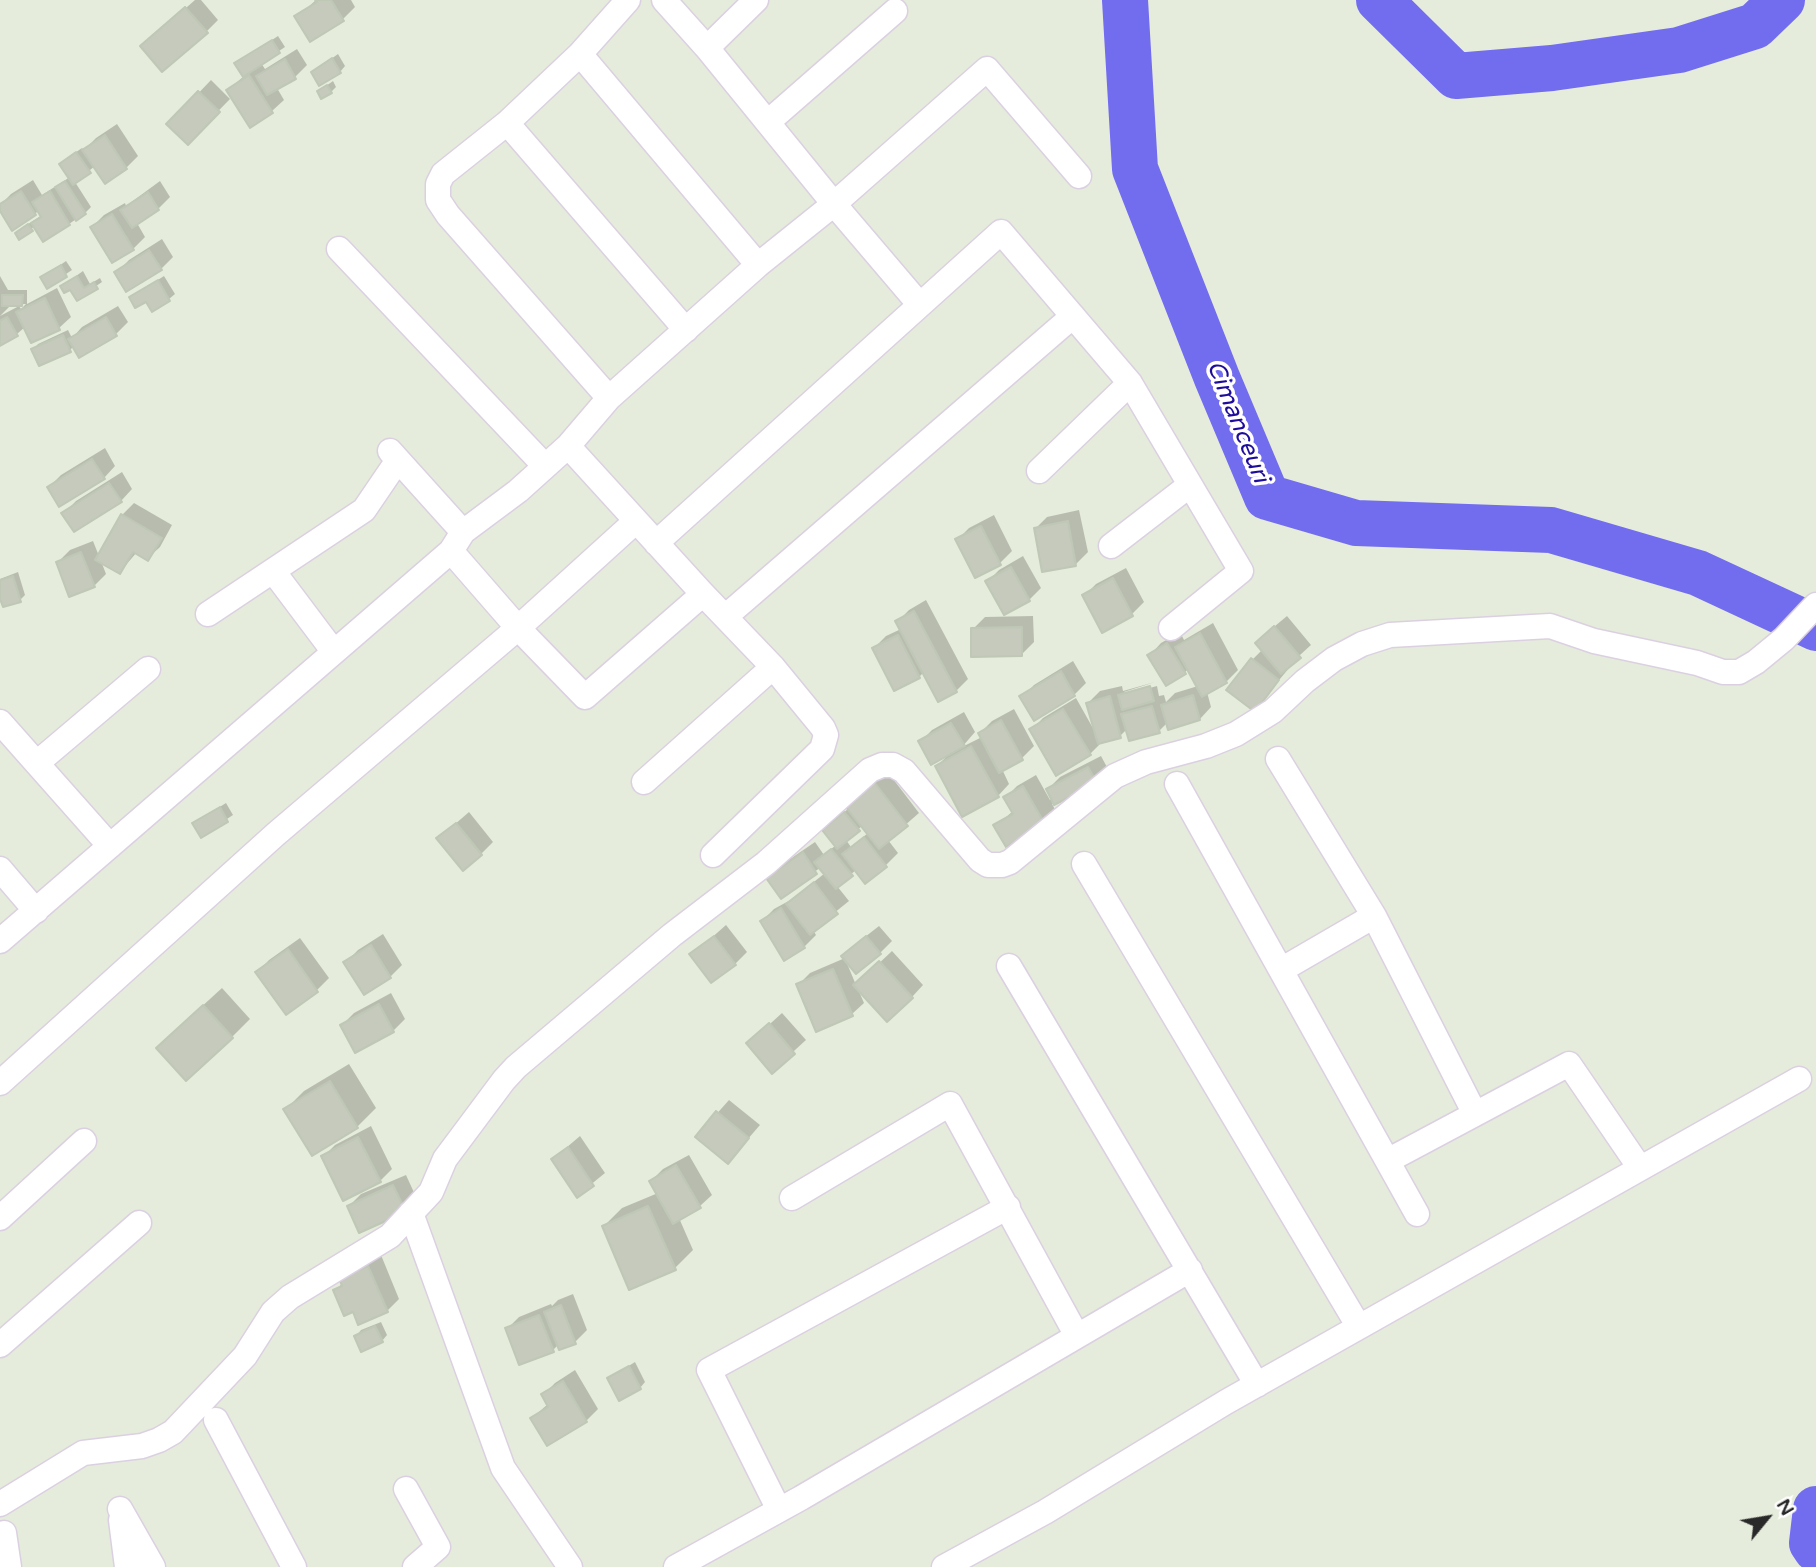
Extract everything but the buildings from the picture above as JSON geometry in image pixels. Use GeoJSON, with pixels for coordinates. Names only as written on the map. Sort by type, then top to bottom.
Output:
{"type":"FeatureCollection","features":[{"type":"Feature","properties":{"kind":"street"},"geometry":{"type":"LineString","coordinates":[[609,398],[448,215],[438,200],[438,184],[443,174],[507,123],[580,54],[628,0]]}},
{"type":"Feature","properties":{"kind":"street"},"geometry":{"type":"LineString","coordinates":[[664,0],[920,305]]}},
{"type":"Feature","properties":{"kind":"street"},"geometry":{"type":"LineString","coordinates":[[707,48],[756,0]]}},
{"type":"Feature","properties":{"kind":"street"},"geometry":{"type":"LineString","coordinates":[[768,122],[895,11]]}},
{"type":"Feature","properties":{"kind":"street"},"geometry":{"type":"LineString","coordinates":[[580,54],[758,265]]}},
{"type":"Feature","properties":{"kind":"street"},"geometry":{"type":"LineString","coordinates":[[0,941],[334,652],[457,541],[518,491],[568,446],[609,398],[758,265],[834,204],[987,69],[1079,176]]}},
{"type":"Feature","properties":{"kind":"street"},"geometry":{"type":"LineString","coordinates":[[507,123],[686,330]]}},
{"type":"Feature","properties":{"kind":"street"},"geometry":{"type":"LineString","coordinates":[[656,543],[1002,232],[1130,383],[1241,571],[1171,628]]}},
{"type":"Feature","properties":{"kind":"street"},"geometry":{"type":"LineString","coordinates":[[339,248],[545,466]]}},
{"type":"Feature","properties":{"kind":"street"},"geometry":{"type":"LineString","coordinates":[[725,617],[1073,316]]}},
{"type":"Feature","properties":{"kind":"street"},"geometry":{"type":"LineString","coordinates":[[1040,471],[1130,383]]}},
{"type":"Feature","properties":{"kind":"street"},"geometry":{"type":"LineString","coordinates":[[568,446],[773,667],[823,728],[826,741],[822,749],[713,855]]}},
{"type":"Feature","properties":{"kind":"street"},"geometry":{"type":"LineString","coordinates":[[208,614],[364,510],[394,455],[518,628],[585,697],[703,594]]}},
{"type":"Feature","properties":{"kind":"street"},"geometry":{"type":"LineString","coordinates":[[1111,545],[1190,485]]}},
{"type":"Feature","properties":{"kind":"street"},"geometry":{"type":"LineString","coordinates":[[0,1083],[276,834],[518,628],[636,522]]}},
{"type":"Feature","properties":{"kind":"street"},"geometry":{"type":"LineString","coordinates":[[273,571],[334,652]]}},
{"type":"Feature","properties":{"kind":"street"},"geometry":{"type":"LineString","coordinates":[[0,1503],[83,1453],[142,1446],[173,1432],[245,1356],[274,1312],[290,1297],[390,1236],[431,1192],[445,1159],[516,1067],[672,935],[766,863],[870,770],[882,765],[894,765],[904,771],[980,860],[994,866],[1010,862],[1128,768],[1206,746],[1236,734],[1273,711],[1334,659],[1362,644],[1404,634],[1550,626],[1594,640],[1697,663],[1723,673],[1739,672],[1784,639],[1815,606]]}},
{"type":"Feature","properties":{"kind":"street"},"geometry":{"type":"LineString","coordinates":[[643,782],[773,667]]}},
{"type":"Feature","properties":{"kind":"street"},"geometry":{"type":"LineString","coordinates":[[37,762],[148,669]]}},
{"type":"Feature","properties":{"kind":"street"},"geometry":{"type":"LineString","coordinates":[[0,722],[110,846]]}},
{"type":"Feature","properties":{"kind":"street"},"geometry":{"type":"LineString","coordinates":[[1278,760],[1374,916],[1475,1114]]}},
{"type":"Feature","properties":{"kind":"street"},"geometry":{"type":"LineString","coordinates":[[1177,784],[1417,1214]]}},
{"type":"Feature","properties":{"kind":"street"},"geometry":{"type":"LineString","coordinates":[[1084,864],[1359,1327]]}},
{"type":"Feature","properties":{"kind":"street"},"geometry":{"type":"LineString","coordinates":[[0,869],[36,911]]}},
{"type":"Feature","properties":{"kind":"street"},"geometry":{"type":"LineString","coordinates":[[1281,970],[1374,916]]}},
{"type":"Feature","properties":{"kind":"street"},"geometry":{"type":"LineString","coordinates":[[1009,966],[1256,1385]]}},
{"type":"Feature","properties":{"kind":"street"},"geometry":{"type":"LineString","coordinates":[[1389,1160],[1569,1064],[1640,1168]]}},
{"type":"Feature","properties":{"kind":"street"},"geometry":{"type":"LineString","coordinates":[[944,1567],[1045,1512],[1256,1385],[1799,1079]]}},
{"type":"Feature","properties":{"kind":"street"},"geometry":{"type":"LineString","coordinates":[[792,1198],[950,1104],[1077,1336]]}},
{"type":"Feature","properties":{"kind":"street"},"geometry":{"type":"LineString","coordinates":[[0,1218],[84,1141]]}},
{"type":"Feature","properties":{"kind":"street"},"geometry":{"type":"LineString","coordinates":[[779,1510],[709,1370],[1008,1207]]}},
{"type":"Feature","properties":{"kind":"street"},"geometry":{"type":"LineString","coordinates":[[411,1213],[503,1468],[570,1567]]}},
{"type":"Feature","properties":{"kind":"street"},"geometry":{"type":"LineString","coordinates":[[0,1345],[139,1223]]}},
{"type":"Feature","properties":{"kind":"street"},"geometry":{"type":"LineString","coordinates":[[677,1567],[1190,1270]]}},
{"type":"Feature","properties":{"kind":"street"},"geometry":{"type":"LineString","coordinates":[[216,1420],[294,1567]]}},
{"type":"Feature","properties":{"kind":"street"},"geometry":{"type":"LineString","coordinates":[[406,1489],[438,1547],[415,1567]]}},
{"type":"Feature","properties":{"kind":"street"},"geometry":{"type":"LineString","coordinates":[[127,1567],[120,1509],[153,1567]]}},
{"type":"Feature","properties":{"kind":"street"},"geometry":{"type":"LineString","coordinates":[[4,1533],[9,1567]]}},
{"type":"Feature","properties":{"kind":"waterway","name":"Cimanceuri"},"geometry":{"type":"LineString","coordinates":[[1125,0],[1135,169],[1267,497],[1356,523],[1551,530],[1698,573],[1816,628]]}},
{"type":"Feature","properties":{"kind":"waterway","name":"Cimanceuri"},"geometry":{"type":"LineString","coordinates":[[1379,0],[1456,76],[1552,68],[1679,50],[1755,26],[1782,0]]}},
{"type":"Feature","properties":{"kind":"waterway","name":"Cimanceuri"},"geometry":{"type":"LineString","coordinates":[[1816,1509],[1812,1543],[1816,1549]]}}]}
